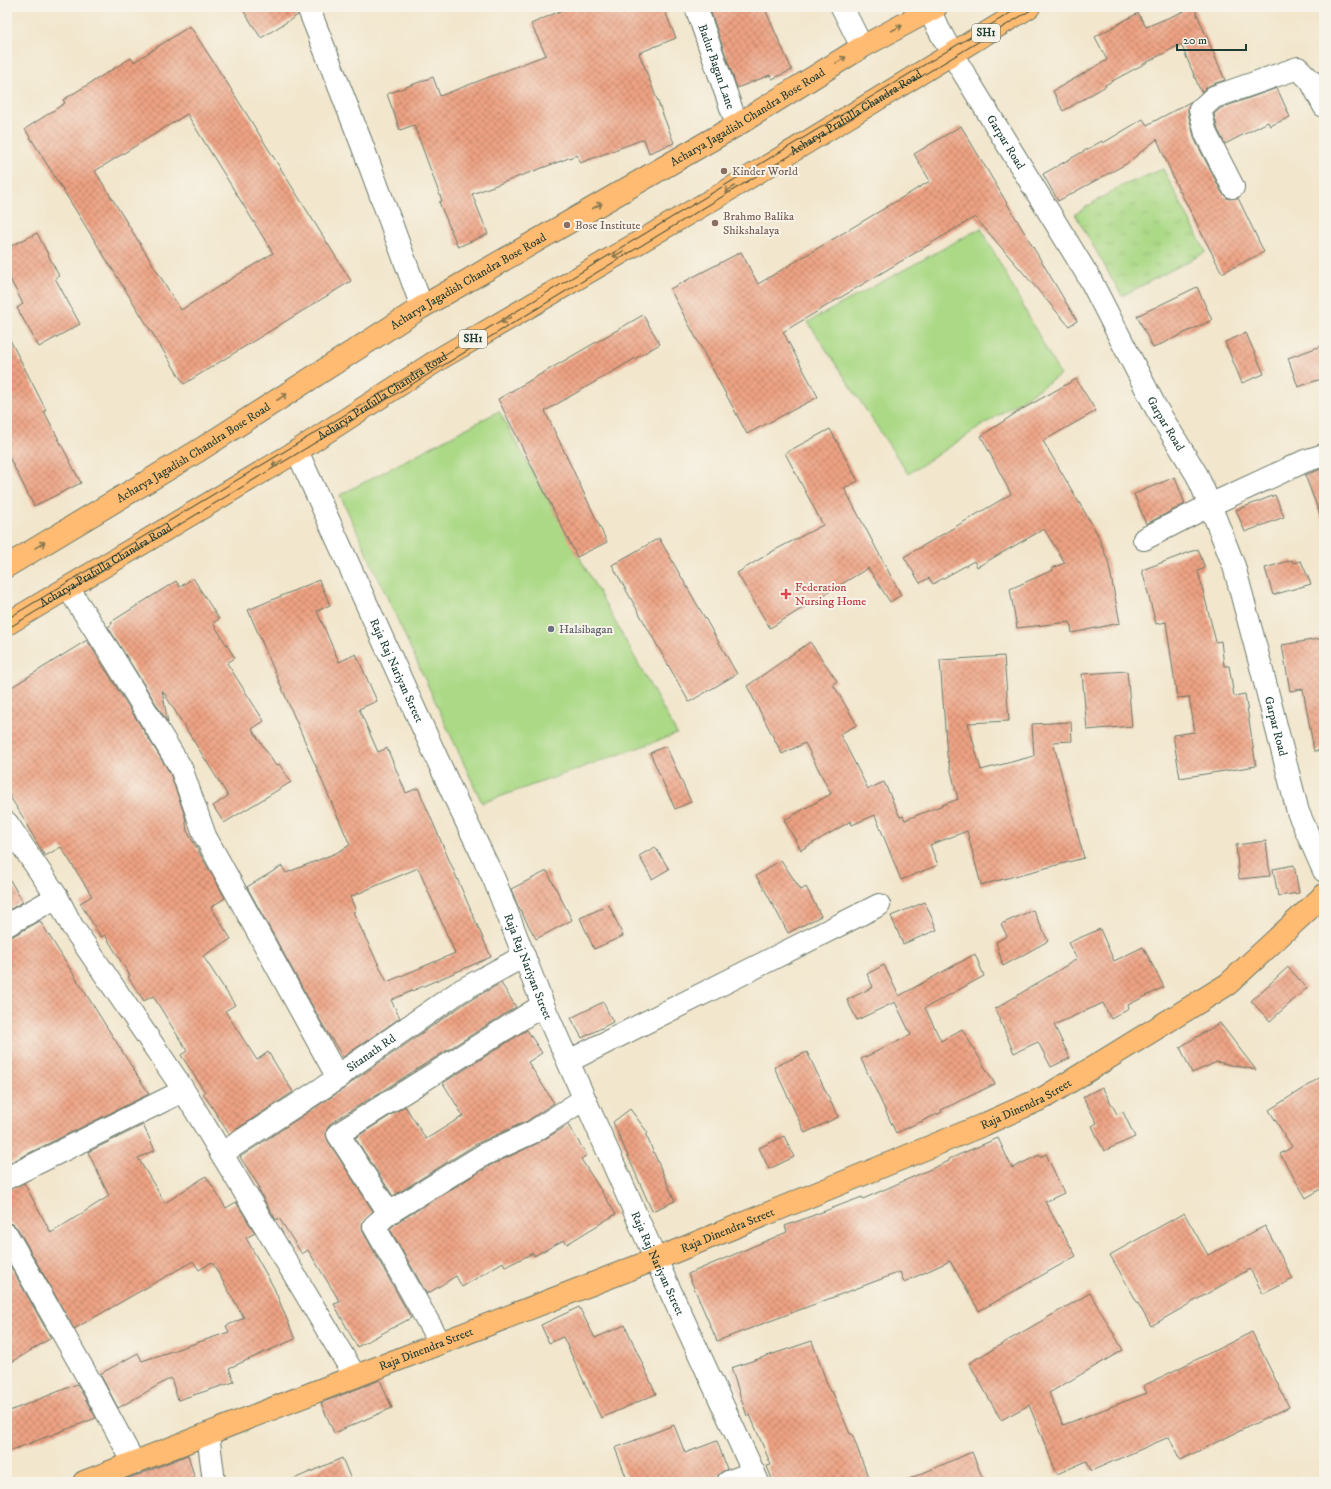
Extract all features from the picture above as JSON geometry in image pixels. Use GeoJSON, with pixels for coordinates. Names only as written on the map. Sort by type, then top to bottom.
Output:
{"type":"FeatureCollection","features":[{"type":"Feature","properties":{"kind":"main road","name":"SH1"},"geometry":{"type":"LineString","coordinates":[[947,57],[1029,7]]}},
{"type":"Feature","properties":{"kind":"main road","name":"Acharya Jagadish Chandra Bose Road"},"geometry":{"type":"LineString","coordinates":[[7,566],[198,451],[422,307],[736,125],[862,47],[932,9]]}},
{"type":"Feature","properties":{"kind":"main road","name":"Acharya Prafulla Chandra Road"},"geometry":{"type":"LineString","coordinates":[[7,624],[297,451],[441,358],[725,192],[947,57]]}},
{"type":"Feature","properties":{"kind":"main road","name":"Raja Dinendra Street"},"geometry":{"type":"LineString","coordinates":[[84,1482],[656,1260],[983,1125],[1045,1097],[1228,984],[1324,895]]}},
{"type":"Feature","properties":{"kind":"street"},"geometry":{"type":"LineString","coordinates":[[308,7],[361,142],[422,307]]}},
{"type":"Feature","properties":{"kind":"street","name":"Badur Bagan Lane"},"geometry":{"type":"LineString","coordinates":[[696,7],[736,125]]}},
{"type":"Feature","properties":{"kind":"street"},"geometry":{"type":"LineString","coordinates":[[842,7],[862,47]]}},
{"type":"Feature","properties":{"kind":"street","name":"Garpar Road"},"geometry":{"type":"LineString","coordinates":[[932,9],[947,57],[1090,279],[1156,408],[1197,475],[1234,566],[1298,812],[1324,871]]}},
{"type":"Feature","properties":{"kind":"street"},"geometry":{"type":"LineString","coordinates":[[1233,187],[1206,134],[1200,110],[1214,97],[1298,68],[1311,81],[1324,106]]}},
{"type":"Feature","properties":{"kind":"street","name":"Raja Raj Nariyan Street"},"geometry":{"type":"LineString","coordinates":[[297,451],[451,789],[494,878],[543,1005],[569,1061],[584,1099],[756,1477]]}},
{"type":"Feature","properties":{"kind":"street"},"geometry":{"type":"LineString","coordinates":[[1144,539],[1210,505],[1305,461],[1324,455]]}},
{"type":"Feature","properties":{"kind":"street"},"geometry":{"type":"LineString","coordinates":[[68,588],[112,654],[181,768],[205,836],[338,1078]]}},
{"type":"Feature","properties":{"kind":"street"},"geometry":{"type":"LineString","coordinates":[[7,823],[57,896],[72,926],[183,1091],[355,1376]]}},
{"type":"Feature","properties":{"kind":"street"},"geometry":{"type":"LineString","coordinates":[[7,925],[57,896]]}},
{"type":"Feature","properties":{"kind":"street"},"geometry":{"type":"LineString","coordinates":[[569,1061],[879,905]]}},
{"type":"Feature","properties":{"kind":"street","name":"Sitanath Rd"},"geometry":{"type":"LineString","coordinates":[[221,1154],[338,1078],[349,1068],[460,991],[524,956]]}},
{"type":"Feature","properties":{"kind":"street"},"geometry":{"type":"LineString","coordinates":[[389,1213],[338,1134],[543,1005]]}},
{"type":"Feature","properties":{"kind":"street"},"geometry":{"type":"LineString","coordinates":[[7,1178],[183,1091]]}},
{"type":"Feature","properties":{"kind":"street"},"geometry":{"type":"LineString","coordinates":[[440,1343],[374,1226],[389,1213],[485,1154],[533,1132],[584,1099]]}},
{"type":"Feature","properties":{"kind":"street"},"geometry":{"type":"LineString","coordinates":[[7,1235],[134,1462]]}},
{"type":"Feature","properties":{"kind":"street"},"geometry":{"type":"LineString","coordinates":[[208,1434],[214,1482]]}},
{"type":"Feature","properties":{"kind":"street"},"geometry":{"type":"LineString","coordinates":[[728,1482],[756,1477]]}},
{"type":"Feature","properties":{"kind":"green space"},"geometry":{"type":"Polygon","coordinates":[[[1163,169],[1206,252],[1122,296],[1075,214],[1119,187],[1163,169]]]}},
{"type":"Feature","properties":{"kind":"green space"},"geometry":{"type":"Polygon","coordinates":[[[981,228],[1060,375],[908,474],[808,322],[981,228]]]}},
{"type":"Feature","properties":{"kind":"green space"},"geometry":{"type":"Polygon","coordinates":[[[499,411],[677,734],[482,803],[340,495],[499,411]]]}},
{"type":"Feature","properties":{"kind":"building"},"geometry":{"type":"Polygon","coordinates":[[[241,7],[296,7],[298,15],[261,38],[241,7]]]}},
{"type":"Feature","properties":{"kind":"building"},"geometry":{"type":"Polygon","coordinates":[[[569,7],[663,7],[676,38],[639,53],[674,143],[649,153],[644,139],[580,163],[577,155],[472,194],[488,234],[458,247],[439,202],[442,201],[414,125],[400,130],[387,94],[433,77],[440,96],[546,55],[531,24],[569,7]]]}},
{"type":"Feature","properties":{"kind":"building"},"geometry":{"type":"Polygon","coordinates":[[[709,7],[764,7],[792,70],[772,79],[770,75],[737,88],[709,7]]]}},
{"type":"Feature","properties":{"kind":"building"},"geometry":{"type":"Polygon","coordinates":[[[1194,7],[1225,80],[1210,85],[1201,92],[1181,44],[1105,85],[1106,86],[1063,111],[1053,91],[1107,60],[1095,37],[1138,13],[1146,27],[1194,7]]]}},
{"type":"Feature","properties":{"kind":"building"},"geometry":{"type":"Polygon","coordinates":[[[190,26],[351,281],[184,384],[25,129],[65,103],[63,100],[131,58],[134,62],[190,26]],[[187,114],[95,171],[181,310],[273,253],[187,114]]]}},
{"type":"Feature","properties":{"kind":"building"},"geometry":{"type":"Polygon","coordinates":[[[1277,88],[1290,117],[1270,126],[1268,122],[1225,144],[1218,130],[1214,114],[1221,108],[1277,88]]]}},
{"type":"Feature","properties":{"kind":"building"},"geometry":{"type":"Polygon","coordinates":[[[1192,101],[1188,106],[1188,113],[1195,140],[1222,193],[1228,199],[1238,198],[1264,252],[1222,273],[1179,191],[1157,139],[1126,164],[1058,201],[1043,174],[1102,141],[1103,143],[1143,119],[1147,125],[1192,101]]]}},
{"type":"Feature","properties":{"kind":"building"},"geometry":{"type":"Polygon","coordinates":[[[961,126],[1077,321],[1069,326],[975,217],[783,332],[818,397],[747,434],[670,289],[741,252],[758,284],[930,181],[914,154],[961,126]]]}},
{"type":"Feature","properties":{"kind":"building"},"geometry":{"type":"Polygon","coordinates":[[[37,233],[59,276],[55,278],[80,324],[39,347],[17,308],[23,304],[7,273],[7,248],[37,233]]]}},
{"type":"Feature","properties":{"kind":"building"},"geometry":{"type":"Polygon","coordinates":[[[1197,287],[1212,320],[1153,348],[1137,316],[1197,287]]]}},
{"type":"Feature","properties":{"kind":"building"},"geometry":{"type":"Polygon","coordinates":[[[643,315],[660,344],[545,411],[607,542],[577,557],[498,399],[643,315]]]}},
{"type":"Feature","properties":{"kind":"building"},"geometry":{"type":"Polygon","coordinates":[[[1246,333],[1264,374],[1242,383],[1225,342],[1246,333]]]}},
{"type":"Feature","properties":{"kind":"building"},"geometry":{"type":"Polygon","coordinates":[[[7,334],[81,483],[34,506],[7,453],[7,334]]]}},
{"type":"Feature","properties":{"kind":"building"},"geometry":{"type":"Polygon","coordinates":[[[1324,345],[1324,378],[1298,387],[1288,358],[1324,345]]]}},
{"type":"Feature","properties":{"kind":"building"},"geometry":{"type":"Polygon","coordinates":[[[1076,379],[1096,411],[1043,441],[1097,533],[1108,561],[1120,623],[1072,633],[1070,622],[1017,628],[1010,589],[1065,563],[1044,529],[977,567],[974,561],[933,584],[929,578],[920,583],[904,557],[1011,494],[981,436],[1019,411],[1076,379]]]}},
{"type":"Feature","properties":{"kind":"building"},"geometry":{"type":"Polygon","coordinates":[[[830,429],[858,481],[844,488],[901,595],[890,602],[868,568],[770,628],[737,573],[773,551],[823,525],[785,453],[830,429]]]}},
{"type":"Feature","properties":{"kind":"building"},"geometry":{"type":"Polygon","coordinates":[[[1324,468],[1324,519],[1322,520],[1305,475],[1324,468]]]}},
{"type":"Feature","properties":{"kind":"building"},"geometry":{"type":"Polygon","coordinates":[[[1175,477],[1185,504],[1146,524],[1134,494],[1175,477]]]}},
{"type":"Feature","properties":{"kind":"building"},"geometry":{"type":"Polygon","coordinates":[[[1275,495],[1284,517],[1245,532],[1236,510],[1275,495]]]}},
{"type":"Feature","properties":{"kind":"building"},"geometry":{"type":"Polygon","coordinates":[[[659,538],[737,674],[689,702],[612,565],[659,538]]]}},
{"type":"Feature","properties":{"kind":"building"},"geometry":{"type":"Polygon","coordinates":[[[1198,549],[1205,568],[1198,571],[1216,642],[1221,641],[1224,666],[1229,666],[1234,696],[1245,694],[1256,766],[1180,778],[1173,735],[1195,732],[1189,697],[1177,698],[1166,622],[1156,624],[1142,570],[1198,549]]]}},
{"type":"Feature","properties":{"kind":"building"},"geometry":{"type":"Polygon","coordinates":[[[1292,560],[1293,563],[1301,561],[1311,584],[1273,595],[1265,568],[1292,560]]]}},
{"type":"Feature","properties":{"kind":"building"},"geometry":{"type":"Polygon","coordinates":[[[193,578],[219,619],[213,623],[235,658],[227,663],[264,721],[252,729],[276,766],[279,764],[291,782],[224,823],[213,806],[228,796],[162,690],[168,723],[108,627],[112,624],[111,622],[176,581],[180,587],[193,578]]]}},
{"type":"Feature","properties":{"kind":"building"},"geometry":{"type":"Polygon","coordinates":[[[319,580],[330,605],[317,611],[339,662],[356,654],[377,701],[359,709],[378,752],[387,748],[406,793],[418,788],[491,957],[391,1000],[400,1018],[343,1057],[324,1027],[247,887],[282,866],[286,873],[336,853],[350,845],[248,610],[319,580]],[[418,868],[350,897],[356,911],[353,912],[387,982],[455,953],[418,868]]]}},
{"type":"Feature","properties":{"kind":"building"},"geometry":{"type":"Polygon","coordinates":[[[1324,638],[1324,750],[1314,751],[1303,689],[1290,691],[1282,645],[1324,638]]]}},
{"type":"Feature","properties":{"kind":"building"},"geometry":{"type":"Polygon","coordinates":[[[87,640],[170,773],[185,816],[187,831],[225,898],[211,907],[231,939],[203,956],[235,1005],[225,1011],[257,1060],[268,1052],[293,1092],[229,1134],[203,1093],[205,1092],[181,1055],[187,1051],[153,996],[144,1001],[128,977],[130,976],[105,935],[101,937],[80,903],[92,896],[61,847],[45,856],[27,826],[28,825],[7,792],[7,690],[87,640]]]}},
{"type":"Feature","properties":{"kind":"building"},"geometry":{"type":"Polygon","coordinates":[[[810,642],[837,681],[833,684],[857,725],[840,734],[868,789],[884,782],[900,817],[903,816],[905,820],[958,799],[947,755],[940,660],[1004,656],[1009,721],[968,723],[981,770],[1034,756],[1032,724],[1071,722],[1072,741],[1053,742],[1084,858],[981,885],[967,831],[930,845],[938,865],[901,880],[875,815],[852,825],[851,821],[801,850],[784,820],[831,794],[805,743],[782,754],[747,686],[810,642]]]}},
{"type":"Feature","properties":{"kind":"building"},"geometry":{"type":"Polygon","coordinates":[[[1127,671],[1132,726],[1087,730],[1082,674],[1127,671]]]}},
{"type":"Feature","properties":{"kind":"building"},"geometry":{"type":"Polygon","coordinates":[[[666,746],[691,802],[675,809],[650,753],[666,746]]]}},
{"type":"Feature","properties":{"kind":"building"},"geometry":{"type":"Polygon","coordinates":[[[1266,841],[1270,876],[1239,879],[1236,845],[1266,841]]]}},
{"type":"Feature","properties":{"kind":"building"},"geometry":{"type":"Polygon","coordinates":[[[655,847],[669,869],[652,879],[639,856],[655,847]]]}},
{"type":"Feature","properties":{"kind":"building"},"geometry":{"type":"Polygon","coordinates":[[[781,860],[801,890],[806,887],[821,916],[788,933],[756,876],[781,860]]]}},
{"type":"Feature","properties":{"kind":"building"},"geometry":{"type":"Polygon","coordinates":[[[1294,865],[1299,893],[1278,896],[1273,869],[1294,865]]]}},
{"type":"Feature","properties":{"kind":"building"},"geometry":{"type":"Polygon","coordinates":[[[547,871],[572,920],[536,939],[517,904],[511,889],[547,871]]]}},
{"type":"Feature","properties":{"kind":"building"},"geometry":{"type":"Polygon","coordinates":[[[7,875],[23,902],[7,911],[7,875]]]}},
{"type":"Feature","properties":{"kind":"building"},"geometry":{"type":"Polygon","coordinates":[[[925,902],[937,930],[903,944],[891,916],[925,902]]]}},
{"type":"Feature","properties":{"kind":"building"},"geometry":{"type":"Polygon","coordinates":[[[609,905],[623,936],[594,949],[580,918],[609,905]]]}},
{"type":"Feature","properties":{"kind":"building"},"geometry":{"type":"Polygon","coordinates":[[[1033,910],[1048,941],[1003,966],[996,942],[1007,936],[1001,924],[1033,910]]]}},
{"type":"Feature","properties":{"kind":"building"},"geometry":{"type":"Polygon","coordinates":[[[40,921],[149,1094],[7,1164],[7,937],[13,936],[40,921]]]}},
{"type":"Feature","properties":{"kind":"building"},"geometry":{"type":"Polygon","coordinates":[[[1100,929],[1114,961],[1143,947],[1164,987],[1128,1005],[1129,1009],[1111,1019],[1103,1003],[1054,1025],[1070,1058],[1051,1067],[1038,1042],[1014,1053],[995,1009],[1077,959],[1068,943],[1100,929]]]}},
{"type":"Feature","properties":{"kind":"building"},"geometry":{"type":"Polygon","coordinates":[[[975,954],[984,976],[925,1008],[941,1041],[962,1029],[995,1084],[941,1110],[942,1112],[896,1133],[861,1059],[911,1035],[895,1002],[857,1020],[847,1000],[873,987],[867,974],[884,965],[899,996],[975,954]]]}},
{"type":"Feature","properties":{"kind":"building"},"geometry":{"type":"Polygon","coordinates":[[[1288,967],[1307,988],[1270,1021],[1251,1001],[1288,967]]]}},
{"type":"Feature","properties":{"kind":"building"},"geometry":{"type":"Polygon","coordinates":[[[501,983],[516,1007],[331,1123],[327,1129],[326,1135],[328,1141],[373,1211],[363,1221],[363,1232],[411,1318],[357,1347],[334,1304],[340,1302],[308,1250],[302,1254],[279,1218],[276,1220],[258,1189],[260,1188],[240,1157],[345,1088],[357,1078],[467,1002],[501,983]]]}},
{"type":"Feature","properties":{"kind":"building"},"geometry":{"type":"Polygon","coordinates":[[[603,1002],[613,1022],[582,1038],[571,1018],[603,1002]]]}},
{"type":"Feature","properties":{"kind":"building"},"geometry":{"type":"Polygon","coordinates":[[[1220,1023],[1256,1070],[1217,1062],[1192,1073],[1180,1047],[1220,1023]]]}},
{"type":"Feature","properties":{"kind":"building"},"geometry":{"type":"Polygon","coordinates":[[[527,1030],[542,1053],[528,1062],[554,1103],[527,1121],[478,1143],[393,1196],[355,1138],[405,1106],[426,1139],[463,1116],[443,1083],[527,1030]]]}},
{"type":"Feature","properties":{"kind":"building"},"geometry":{"type":"Polygon","coordinates":[[[807,1052],[838,1117],[805,1133],[774,1067],[807,1052]]]}},
{"type":"Feature","properties":{"kind":"building"},"geometry":{"type":"Polygon","coordinates":[[[1324,1075],[1324,1187],[1306,1198],[1280,1154],[1292,1147],[1269,1110],[1324,1075]]]}},
{"type":"Feature","properties":{"kind":"building"},"geometry":{"type":"Polygon","coordinates":[[[1102,1087],[1117,1114],[1123,1112],[1135,1137],[1104,1151],[1092,1126],[1097,1123],[1083,1097],[1102,1087]]]}},
{"type":"Feature","properties":{"kind":"building"},"geometry":{"type":"Polygon","coordinates":[[[630,1109],[648,1133],[646,1135],[675,1201],[652,1211],[613,1122],[630,1109]]]}},
{"type":"Feature","properties":{"kind":"building"},"geometry":{"type":"Polygon","coordinates":[[[143,1125],[155,1150],[138,1158],[165,1203],[206,1176],[226,1208],[236,1202],[255,1233],[246,1238],[274,1288],[295,1339],[229,1368],[234,1382],[178,1400],[171,1378],[118,1408],[100,1374],[138,1353],[142,1361],[229,1332],[226,1326],[244,1318],[212,1262],[199,1270],[193,1261],[74,1329],[18,1229],[13,1224],[7,1223],[7,1190],[24,1183],[51,1233],[109,1196],[88,1152],[143,1125]]]}},
{"type":"Feature","properties":{"kind":"building"},"geometry":{"type":"Polygon","coordinates":[[[568,1125],[587,1155],[581,1159],[616,1214],[567,1244],[564,1240],[534,1256],[533,1253],[505,1267],[503,1262],[462,1287],[456,1276],[427,1294],[390,1229],[396,1223],[491,1165],[538,1143],[568,1125]]]}},
{"type":"Feature","properties":{"kind":"building"},"geometry":{"type":"Polygon","coordinates":[[[784,1136],[794,1157],[769,1169],[759,1148],[784,1136]]]}},
{"type":"Feature","properties":{"kind":"building"},"geometry":{"type":"Polygon","coordinates":[[[998,1138],[1012,1168],[1039,1155],[1040,1157],[1046,1154],[1064,1193],[1045,1202],[1076,1256],[979,1311],[950,1261],[904,1282],[900,1272],[717,1341],[688,1274],[787,1232],[785,1226],[862,1197],[863,1199],[998,1138]]]}},
{"type":"Feature","properties":{"kind":"building"},"geometry":{"type":"Polygon","coordinates":[[[1184,1213],[1208,1255],[1265,1226],[1293,1279],[1263,1294],[1250,1269],[1151,1326],[1110,1255],[1184,1213]]]}},
{"type":"Feature","properties":{"kind":"building"},"geometry":{"type":"Polygon","coordinates":[[[7,1260],[51,1338],[7,1365],[7,1260]]]}},
{"type":"Feature","properties":{"kind":"building"},"geometry":{"type":"Polygon","coordinates":[[[1090,1293],[1123,1350],[1049,1393],[1063,1425],[1147,1393],[1143,1386],[1252,1332],[1289,1407],[1180,1460],[1169,1437],[1091,1471],[1087,1461],[1057,1474],[1029,1405],[1001,1420],[969,1363],[1090,1293]]]}},
{"type":"Feature","properties":{"kind":"building"},"geometry":{"type":"Polygon","coordinates":[[[579,1307],[595,1338],[625,1325],[656,1394],[601,1418],[563,1337],[549,1343],[541,1325],[579,1307]]]}},
{"type":"Feature","properties":{"kind":"building"},"geometry":{"type":"Polygon","coordinates":[[[812,1341],[830,1392],[832,1391],[850,1434],[852,1434],[870,1482],[773,1482],[767,1466],[771,1465],[750,1415],[747,1416],[731,1368],[812,1341]]]}},
{"type":"Feature","properties":{"kind":"building"},"geometry":{"type":"Polygon","coordinates":[[[380,1380],[392,1408],[334,1433],[321,1403],[380,1380]]]}},
{"type":"Feature","properties":{"kind":"building"},"geometry":{"type":"Polygon","coordinates":[[[77,1384],[96,1418],[7,1452],[7,1412],[77,1384]]]}},
{"type":"Feature","properties":{"kind":"building"},"geometry":{"type":"Polygon","coordinates":[[[674,1425],[685,1453],[717,1441],[727,1469],[719,1474],[716,1482],[628,1482],[615,1448],[674,1425]]]}},
{"type":"Feature","properties":{"kind":"building"},"geometry":{"type":"Polygon","coordinates":[[[972,1452],[984,1482],[902,1482],[972,1452]]]}},
{"type":"Feature","properties":{"kind":"building"},"geometry":{"type":"Polygon","coordinates":[[[188,1455],[196,1482],[118,1482],[140,1474],[188,1455]]]}},
{"type":"Feature","properties":{"kind":"building"},"geometry":{"type":"Polygon","coordinates":[[[342,1458],[352,1482],[287,1482],[342,1458]]]}},
{"type":"Feature","properties":{"kind":"tram line"},"geometry":{"type":"LineString","coordinates":[[7,619],[1020,7]]}},
{"type":"Feature","properties":{"kind":"tram line"},"geometry":{"type":"LineString","coordinates":[[7,629],[1036,7]]}},
{"type":"Feature","properties":{"kind":"place","name":"Kinder World"},"geometry":{"type":"Point","coordinates":[724,171]}},
{"type":"Feature","properties":{"kind":"place","name":"Brahmo Balika Shikshalaya"},"geometry":{"type":"Point","coordinates":[715,223]}},
{"type":"Feature","properties":{"kind":"place","name":"Bose Institute"},"geometry":{"type":"Point","coordinates":[567,225]}},
{"type":"Feature","properties":{"kind":"place","name":"Federation Nursing Home"},"geometry":{"type":"Point","coordinates":[786,594]}},
{"type":"Feature","properties":{"kind":"place","name":"Halsibagan"},"geometry":{"type":"Point","coordinates":[551,629]}}]}
